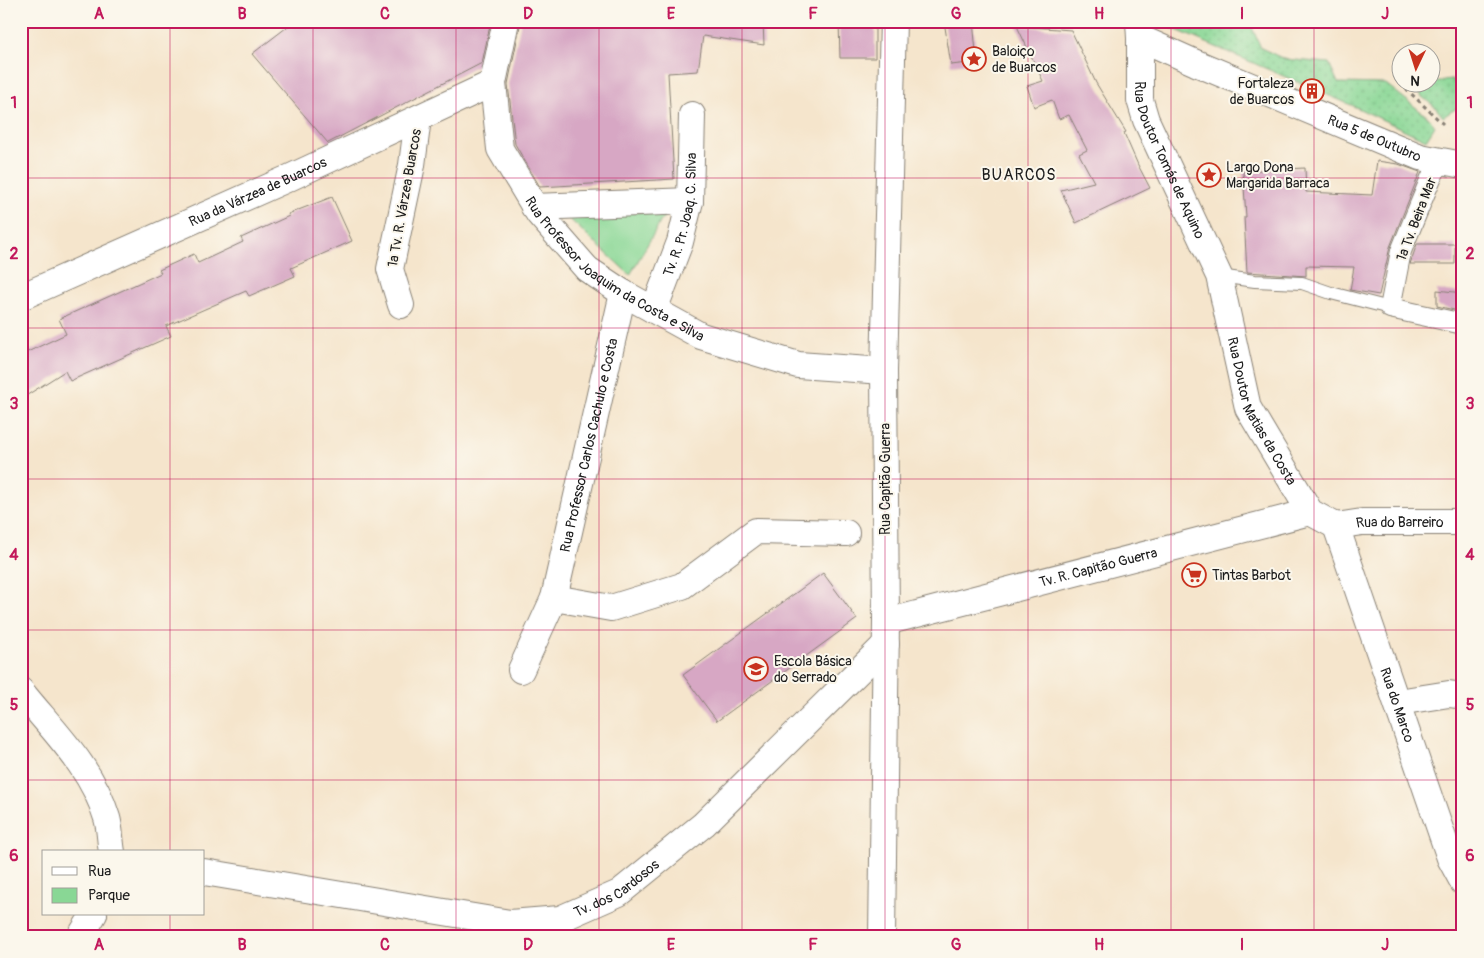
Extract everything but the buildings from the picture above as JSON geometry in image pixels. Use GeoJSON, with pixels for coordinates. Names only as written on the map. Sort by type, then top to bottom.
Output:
{"type":"FeatureCollection","features":[{"type":"Feature","properties":{"kind":"street","name":"Rua Professor Joaquim da Costa e Silva"},"geometry":{"type":"LineString","coordinates":[[506,21],[493,83],[500,150],[534,207],[587,269],[623,293],[700,336],[798,365],[884,371]]}},
{"type":"Feature","properties":{"kind":"street","name":"Rua Capitão Guerra"},"geometry":{"type":"LineString","coordinates":[[882,937],[886,633],[884,371],[893,21]]}},
{"type":"Feature","properties":{"kind":"street","name":"Rua 5 de Outubro"},"geometry":{"type":"LineString","coordinates":[[1140,30],[1196,64],[1420,157],[1451,163]]}},
{"type":"Feature","properties":{"kind":"street","name":"Rua Doutor Tomás de Aquino"},"geometry":{"type":"LineString","coordinates":[[1140,30],[1140,100],[1146,120],[1219,276]]}},
{"type":"Feature","properties":{"kind":"street","name":"Rua da Várzea de Buarcos"},"geometry":{"type":"LineString","coordinates":[[21,297],[289,178],[493,83]]}},
{"type":"Feature","properties":{"kind":"street","name":"Tv. R. Pr. Joaq. C. Silva"},"geometry":{"type":"LineString","coordinates":[[654,310],[680,242],[690,201],[692,115]]}},
{"type":"Feature","properties":{"kind":"street","name":"1ª Tv. R. Várzea Buarcos"},"geometry":{"type":"LineString","coordinates":[[401,305],[390,270],[412,164],[418,118]]}},
{"type":"Feature","properties":{"kind":"street","name":"1ª Tv. Beira Mar"},"geometry":{"type":"LineString","coordinates":[[1390,308],[1401,251],[1431,178],[1451,163]]}},
{"type":"Feature","properties":{"kind":"street"},"geometry":{"type":"LineString","coordinates":[[534,207],[690,201]]}},
{"type":"Feature","properties":{"kind":"street","name":"Rua Doutor Matias da Costa"},"geometry":{"type":"LineString","coordinates":[[1219,276],[1248,408],[1310,512]]}},
{"type":"Feature","properties":{"kind":"street","name":"Rua Professor Carlos Cachulo e Costa"},"geometry":{"type":"LineString","coordinates":[[521,670],[554,598],[623,293]]}},
{"type":"Feature","properties":{"kind":"street"},"geometry":{"type":"LineString","coordinates":[[1390,308],[1463,324]]}},
{"type":"Feature","properties":{"kind":"street"},"geometry":{"type":"LineString","coordinates":[[1310,512],[1336,526]]}},
{"type":"Feature","properties":{"kind":"street","name":"Tv. R. Capitão Guerra"},"geometry":{"type":"LineString","coordinates":[[886,633],[1310,512]]}},
{"type":"Feature","properties":{"kind":"street","name":"Rua do Barreiro"},"geometry":{"type":"LineString","coordinates":[[1336,526],[1362,522],[1463,522]]}},
{"type":"Feature","properties":{"kind":"street","name":"Rua do Marco"},"geometry":{"type":"LineString","coordinates":[[1336,526],[1450,858],[1463,882]]}},
{"type":"Feature","properties":{"kind":"street"},"geometry":{"type":"LineString","coordinates":[[554,598],[611,608],[682,586],[756,531],[846,533]]}},
{"type":"Feature","properties":{"kind":"street","name":"Tv. dos Cardosos"},"geometry":{"type":"LineString","coordinates":[[205,872],[510,923],[561,928],[619,892],[704,824],[886,633]]}},
{"type":"Feature","properties":{"kind":"street"},"geometry":{"type":"LineString","coordinates":[[21,691],[62,738],[91,780],[107,818],[112,850]]}},
{"type":"Feature","properties":{"kind":"street"},"geometry":{"type":"LineString","coordinates":[[1398,702],[1450,694],[1463,696]]}},
{"type":"Feature","properties":{"kind":"street"},"geometry":{"type":"LineString","coordinates":[[80,937],[93,916]]}},
{"type":"Feature","properties":{"kind":"lane"},"geometry":{"type":"LineString","coordinates":[[1219,276],[1256,281],[1302,283],[1331,293],[1390,308]]}},
{"type":"Feature","properties":{"kind":"path"},"geometry":{"type":"LineString","coordinates":[[1261,21],[1266,22]]}},
{"type":"Feature","properties":{"kind":"path"},"geometry":{"type":"LineString","coordinates":[[1409,92],[1443,124]]}},
{"type":"Feature","properties":{"kind":"green space"},"geometry":{"type":"Polygon","coordinates":[[[1160,21],[1250,23],[1261,48],[1284,59],[1329,63],[1338,83],[1386,84],[1392,89],[1392,92],[1396,92],[1428,117],[1435,126],[1426,140],[1351,105],[1160,23],[1160,21]]]}},
{"type":"Feature","properties":{"kind":"green space"},"geometry":{"type":"Polygon","coordinates":[[[1463,79],[1463,104],[1443,117],[1435,107],[1421,96],[1420,92],[1442,92],[1442,81],[1463,79]]]}},
{"type":"Feature","properties":{"kind":"green space"},"geometry":{"type":"Polygon","coordinates":[[[666,212],[630,275],[563,213],[666,212]]]}},
{"type":"Feature","properties":{"kind":"place","name":"Baloiço de Buarcos"},"geometry":{"type":"Point","coordinates":[974,59]}},
{"type":"Feature","properties":{"kind":"place","name":"Fortaleza de Buarcos"},"geometry":{"type":"Point","coordinates":[1312,91]}},
{"type":"Feature","properties":{"kind":"place","name":"Largo Dona Margarida Barraca"},"geometry":{"type":"Point","coordinates":[1209,175]}},
{"type":"Feature","properties":{"kind":"place","name":"Tintas Barbot"},"geometry":{"type":"Point","coordinates":[1194,575]}},
{"type":"Feature","properties":{"kind":"place","name":"Escola Básica do Serrado"},"geometry":{"type":"Point","coordinates":[756,669]}},
{"type":"Feature","properties":{"kind":"district","name":"BUARCOS"},"geometry":{"type":"Point","coordinates":[1019,174]}}]}
